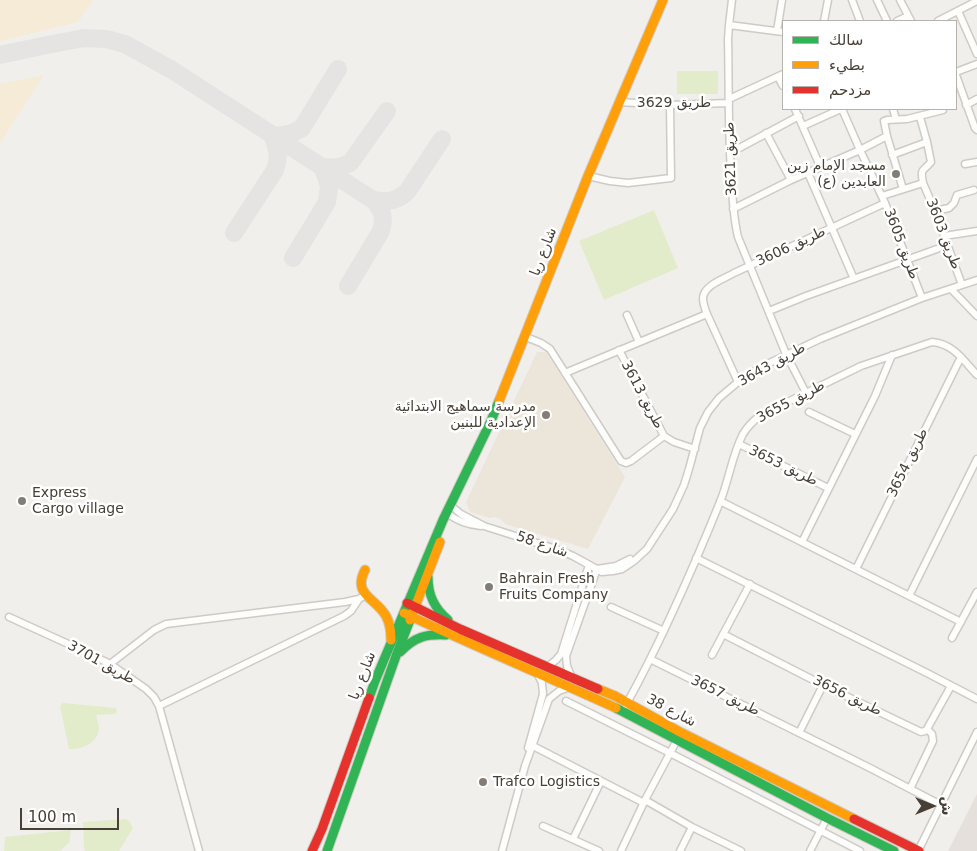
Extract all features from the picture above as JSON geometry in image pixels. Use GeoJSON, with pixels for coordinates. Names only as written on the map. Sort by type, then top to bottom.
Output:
{"type":"FeatureCollection","features":[{"type":"Feature","properties":{"kind":"main road","name":"شارع ريا"},"geometry":{"type":"LineString","coordinates":[[327,851],[396,656],[407,615],[443,520],[491,421],[526,337],[588,176],[663,0]]}},
{"type":"Feature","properties":{"kind":"main road","name":"شارع ريا"},"geometry":{"type":"LineString","coordinates":[[411,605],[429,569],[447,522],[449,509]]}},
{"type":"Feature","properties":{"kind":"main road"},"geometry":{"type":"LineString","coordinates":[[429,569],[428,585],[432,601],[441,614],[460,629]]}},
{"type":"Feature","properties":{"kind":"main road"},"geometry":{"type":"LineString","coordinates":[[365,570],[360,581],[362,597],[385,614],[390,633],[390,646]]}},
{"type":"Feature","properties":{"kind":"main road","name":"شارع 38"},"geometry":{"type":"LineString","coordinates":[[411,605],[460,629],[547,667],[571,682]]}},
{"type":"Feature","properties":{"kind":"main road","name":"شارع ريا"},"geometry":{"type":"LineString","coordinates":[[312,851],[322,829],[375,681],[390,646],[407,615]]}},
{"type":"Feature","properties":{"kind":"main road","name":"شارع 38"},"geometry":{"type":"LineString","coordinates":[[407,615],[536,671],[615,696],[624,707],[677,740],[894,851]]}},
{"type":"Feature","properties":{"kind":"main road"},"geometry":{"type":"LineString","coordinates":[[396,656],[408,643],[420,637],[433,635],[453,636]]}},
{"type":"Feature","properties":{"kind":"main road","name":"شارع 38"},"geometry":{"type":"LineString","coordinates":[[624,707],[680,732],[919,851]]}},
{"type":"Feature","properties":{"kind":"street","name":"طريق 3621"},"geometry":{"type":"LineString","coordinates":[[732,0],[729,25],[730,153],[733,209],[738,237],[786,354],[806,393]]}},
{"type":"Feature","properties":{"kind":"street"},"geometry":{"type":"LineString","coordinates":[[729,25],[780,32],[782,0]]}},
{"type":"Feature","properties":{"kind":"street"},"geometry":{"type":"LineString","coordinates":[[824,20],[828,0]]}},
{"type":"Feature","properties":{"kind":"street"},"geometry":{"type":"LineString","coordinates":[[852,0],[860,20]]}},
{"type":"Feature","properties":{"kind":"street"},"geometry":{"type":"LineString","coordinates":[[877,0],[887,20]]}},
{"type":"Feature","properties":{"kind":"street"},"geometry":{"type":"LineString","coordinates":[[901,0],[909,19]]}},
{"type":"Feature","properties":{"kind":"street"},"geometry":{"type":"LineString","coordinates":[[940,20],[977,1]]}},
{"type":"Feature","properties":{"kind":"street"},"geometry":{"type":"LineString","coordinates":[[958,11],[977,54]]}},
{"type":"Feature","properties":{"kind":"street"},"geometry":{"type":"LineString","coordinates":[[969,35],[977,32]]}},
{"type":"Feature","properties":{"kind":"street"},"geometry":{"type":"LineString","coordinates":[[957,74],[977,64]]}},
{"type":"Feature","properties":{"kind":"street","name":"طريق 3629"},"geometry":{"type":"LineString","coordinates":[[619,102],[670,105],[729,101],[781,76]]}},
{"type":"Feature","properties":{"kind":"street"},"geometry":{"type":"LineString","coordinates":[[957,77],[977,130]]}},
{"type":"Feature","properties":{"kind":"street"},"geometry":{"type":"LineString","coordinates":[[966,105],[977,99]]}},
{"type":"Feature","properties":{"kind":"street"},"geometry":{"type":"LineString","coordinates":[[588,176],[628,183],[671,178],[670,105]]}},
{"type":"Feature","properties":{"kind":"street"},"geometry":{"type":"LineString","coordinates":[[796,110],[820,166]]}},
{"type":"Feature","properties":{"kind":"street"},"geometry":{"type":"LineString","coordinates":[[803,126],[839,110]]}},
{"type":"Feature","properties":{"kind":"street","name":"طريق 3605"},"geometry":{"type":"LineString","coordinates":[[841,110],[885,203],[922,298]]}},
{"type":"Feature","properties":{"kind":"street"},"geometry":{"type":"LineString","coordinates":[[893,110],[896,119]]}},
{"type":"Feature","properties":{"kind":"street"},"geometry":{"type":"LineString","coordinates":[[903,190],[884,121],[907,119],[920,116],[928,111]]}},
{"type":"Feature","properties":{"kind":"street"},"geometry":{"type":"LineString","coordinates":[[730,153],[799,116]]}},
{"type":"Feature","properties":{"kind":"street","name":"طريق 3603"},"geometry":{"type":"LineString","coordinates":[[920,116],[931,162],[922,172],[923,183],[962,285]]}},
{"type":"Feature","properties":{"kind":"street"},"geometry":{"type":"LineString","coordinates":[[766,133],[791,180]]}},
{"type":"Feature","properties":{"kind":"street"},"geometry":{"type":"LineString","coordinates":[[733,209],[820,166],[860,150],[887,136]]}},
{"type":"Feature","properties":{"kind":"street"},"geometry":{"type":"LineString","coordinates":[[892,155],[927,142]]}},
{"type":"Feature","properties":{"kind":"street"},"geometry":{"type":"LineString","coordinates":[[965,164],[977,162]]}},
{"type":"Feature","properties":{"kind":"street","name":"طريق 3606"},"geometry":{"type":"LineString","coordinates":[[808,173],[854,279]]}},
{"type":"Feature","properties":{"kind":"street","name":"طريق 3603"},"geometry":{"type":"LineString","coordinates":[[882,196],[923,183]]}},
{"type":"Feature","properties":{"kind":"street"},"geometry":{"type":"LineString","coordinates":[[935,211],[949,208],[954,203],[957,195],[974,190]]}},
{"type":"Feature","properties":{"kind":"street","name":"طريق 3606"},"geometry":{"type":"LineString","coordinates":[[750,266],[885,203]]}},
{"type":"Feature","properties":{"kind":"street"},"geometry":{"type":"LineString","coordinates":[[944,236],[977,231]]}},
{"type":"Feature","properties":{"kind":"street"},"geometry":{"type":"LineString","coordinates":[[769,311],[948,245]]}},
{"type":"Feature","properties":{"kind":"street"},"geometry":{"type":"LineString","coordinates":[[738,382],[707,314],[703,297],[706,290],[712,286],[750,266]]}},
{"type":"Feature","properties":{"kind":"street","name":"طريق 3643"},"geometry":{"type":"LineString","coordinates":[[597,569],[605,572],[622,569],[647,549],[673,509],[684,485],[700,428],[708,412],[738,382],[761,367],[820,339],[922,298],[977,280]]}},
{"type":"Feature","properties":{"kind":"street"},"geometry":{"type":"LineString","coordinates":[[951,289],[977,316]]}},
{"type":"Feature","properties":{"kind":"street","name":"طريق 3613"},"geometry":{"type":"LineString","coordinates":[[565,373],[707,314]]}},
{"type":"Feature","properties":{"kind":"street","name":"طريق 3613"},"geometry":{"type":"LineString","coordinates":[[627,315],[639,342]]}},
{"type":"Feature","properties":{"kind":"street"},"geometry":{"type":"LineString","coordinates":[[526,337],[550,349],[621,461],[626,463],[631,461],[664,436]]}},
{"type":"Feature","properties":{"kind":"street","name":"طريق 3655"},"geometry":{"type":"LineString","coordinates":[[624,707],[664,631],[720,501],[739,444],[754,420],[861,366],[932,342],[942,343],[951,347],[977,374]]}},
{"type":"Feature","properties":{"kind":"street","name":"طريق 3613"},"geometry":{"type":"LineString","coordinates":[[619,350],[664,436],[674,442],[695,449]]}},
{"type":"Feature","properties":{"kind":"street","name":"طريق 3653"},"geometry":{"type":"LineString","coordinates":[[802,542],[875,396],[892,355]]}},
{"type":"Feature","properties":{"kind":"street","name":"طريق 3654"},"geometry":{"type":"LineString","coordinates":[[856,569],[961,357]]}},
{"type":"Feature","properties":{"kind":"street"},"geometry":{"type":"LineString","coordinates":[[809,412],[855,434]]}},
{"type":"Feature","properties":{"kind":"street","name":"طريق 3653"},"geometry":{"type":"LineString","coordinates":[[739,444],[828,488]]}},
{"type":"Feature","properties":{"kind":"street"},"geometry":{"type":"LineString","coordinates":[[909,596],[977,459]]}},
{"type":"Feature","properties":{"kind":"street"},"geometry":{"type":"LineString","coordinates":[[720,501],[961,622]]}},
{"type":"Feature","properties":{"kind":"street","name":"شارع 58"},"geometry":{"type":"LineString","coordinates":[[449,509],[459,521],[484,526],[556,549],[597,569]]}},
{"type":"Feature","properties":{"kind":"street"},"geometry":{"type":"LineString","coordinates":[[696,558],[977,699]]}},
{"type":"Feature","properties":{"kind":"street"},"geometry":{"type":"LineString","coordinates":[[547,667],[558,659],[561,654],[589,565]]}},
{"type":"Feature","properties":{"kind":"street"},"geometry":{"type":"LineString","coordinates":[[502,851],[525,766],[549,699],[571,682],[566,656],[597,569]]}},
{"type":"Feature","properties":{"kind":"street"},"geometry":{"type":"LineString","coordinates":[[712,655],[750,584]]}},
{"type":"Feature","properties":{"kind":"street"},"geometry":{"type":"LineString","coordinates":[[952,638],[977,592]]}},
{"type":"Feature","properties":{"kind":"street"},"geometry":{"type":"LineString","coordinates":[[110,664],[154,630],[166,624],[345,602],[362,597]]}},
{"type":"Feature","properties":{"kind":"street"},"geometry":{"type":"LineString","coordinates":[[159,706],[344,616],[351,611],[362,597]]}},
{"type":"Feature","properties":{"kind":"street"},"geometry":{"type":"LineString","coordinates":[[610,608],[664,631]]}},
{"type":"Feature","properties":{"kind":"street","name":"طريق 3701"},"geometry":{"type":"LineString","coordinates":[[8,617],[110,664],[146,689],[159,706],[199,851]]}},
{"type":"Feature","properties":{"kind":"street","name":"طريق 3656"},"geometry":{"type":"LineString","coordinates":[[723,634],[917,730],[925,731],[927,729]]}},
{"type":"Feature","properties":{"kind":"street","name":"طريق 3657"},"geometry":{"type":"LineString","coordinates":[[650,659],[941,805]]}},
{"type":"Feature","properties":{"kind":"street"},"geometry":{"type":"LineString","coordinates":[[525,766],[525,759],[543,694],[540,678],[536,671]]}},
{"type":"Feature","properties":{"kind":"street"},"geometry":{"type":"LineString","coordinates":[[799,733],[823,685]]}},
{"type":"Feature","properties":{"kind":"street"},"geometry":{"type":"LineString","coordinates":[[910,789],[933,741],[932,734],[927,729],[951,686]]}},
{"type":"Feature","properties":{"kind":"street"},"geometry":{"type":"LineString","coordinates":[[566,702],[670,753],[860,851]]}},
{"type":"Feature","properties":{"kind":"street"},"geometry":{"type":"LineString","coordinates":[[919,851],[977,732]]}},
{"type":"Feature","properties":{"kind":"street"},"geometry":{"type":"LineString","coordinates":[[621,851],[644,802],[677,740]]}},
{"type":"Feature","properties":{"kind":"street"},"geometry":{"type":"LineString","coordinates":[[533,746],[692,828],[741,851]]}},
{"type":"Feature","properties":{"kind":"street"},"geometry":{"type":"LineString","coordinates":[[573,839],[601,781]]}},
{"type":"Feature","properties":{"kind":"street"},"geometry":{"type":"LineString","coordinates":[[810,851],[827,818]]}},
{"type":"Feature","properties":{"kind":"street"},"geometry":{"type":"LineString","coordinates":[[543,826],[599,851]]}},
{"type":"Feature","properties":{"kind":"street"},"geometry":{"type":"LineString","coordinates":[[680,851],[692,828]]}},
{"type":"Feature","properties":{"kind":"shaded area","name":"مدرسة سماهيج الابتدائية الإعدادية للبنين"},"geometry":{"type":"Polygon","coordinates":[[[537,352],[546,352],[625,477],[588,549],[505,524],[501,519],[495,517],[490,518],[470,512],[466,502],[537,352]]]}},
{"type":"Feature","properties":{"kind":"shaded area"},"geometry":{"type":"Polygon","coordinates":[[[977,794],[977,851],[948,851],[977,794]]]}},
{"type":"Feature","properties":{"kind":"green space"},"geometry":{"type":"Polygon","coordinates":[[[677,71],[718,71],[718,94],[677,94],[677,71]]]}},
{"type":"Feature","properties":{"kind":"green space"},"geometry":{"type":"Polygon","coordinates":[[[654,210],[678,268],[604,300],[579,241],[654,210]]]}},
{"type":"Feature","properties":{"kind":"green space"},"geometry":{"type":"Polygon","coordinates":[[[63,703],[116,708],[117,711],[115,714],[96,715],[99,727],[93,741],[84,747],[69,749],[60,706],[63,703]]]}},
{"type":"Feature","properties":{"kind":"green space"},"geometry":{"type":"Polygon","coordinates":[[[126,819],[133,828],[119,851],[85,851],[83,822],[126,819]]]}},
{"type":"Feature","properties":{"kind":"green space"},"geometry":{"type":"Polygon","coordinates":[[[71,830],[69,843],[60,851],[4,851],[5,837],[71,830]]]}},
{"type":"Feature","properties":{"kind":"sand"},"geometry":{"type":"Polygon","coordinates":[[[0,0],[93,0],[78,22],[0,41],[0,0]]]}},
{"type":"Feature","properties":{"kind":"sand"},"geometry":{"type":"Polygon","coordinates":[[[44,75],[0,143],[0,84],[44,75]]]}},
{"type":"Feature","properties":{"kind":"taxiway"},"geometry":{"type":"LineString","coordinates":[[0,55],[84,38],[106,39],[125,44],[172,70],[373,200],[391,200],[399,198],[407,192],[442,139]]}},
{"type":"Feature","properties":{"kind":"taxiway"},"geometry":{"type":"LineString","coordinates":[[273,136],[281,136],[302,128],[338,69]]}},
{"type":"Feature","properties":{"kind":"taxiway"},"geometry":{"type":"LineString","coordinates":[[293,258],[327,202],[329,188],[322,167],[337,167],[351,162],[387,111]]}},
{"type":"Feature","properties":{"kind":"taxiway"},"geometry":{"type":"LineString","coordinates":[[234,233],[277,166],[277,149],[273,136]]}},
{"type":"Feature","properties":{"kind":"taxiway"},"geometry":{"type":"LineString","coordinates":[[348,286],[381,231],[382,214],[373,200]]}},
{"type":"Feature","properties":{"kind":"traffic: fast"},"geometry":{"type":"LineString","coordinates":[[369,698],[443,520],[499,401]]}},
{"type":"Feature","properties":{"kind":"traffic: fast"},"geometry":{"type":"LineString","coordinates":[[428,577],[429,590],[433,601],[448,620]]}},
{"type":"Feature","properties":{"kind":"traffic: fast"},"geometry":{"type":"LineString","coordinates":[[327,851],[410,620]]}},
{"type":"Feature","properties":{"kind":"traffic: fast"},"geometry":{"type":"LineString","coordinates":[[400,652],[421,638],[432,635],[446,635]]}},
{"type":"Feature","properties":{"kind":"traffic: fast"},"geometry":{"type":"LineString","coordinates":[[616,708],[894,851]]}},
{"type":"Feature","properties":{"kind":"traffic: slow"},"geometry":{"type":"LineString","coordinates":[[499,401],[588,176],[663,0]]}},
{"type":"Feature","properties":{"kind":"traffic: slow"},"geometry":{"type":"LineString","coordinates":[[410,620],[440,542]]}},
{"type":"Feature","properties":{"kind":"traffic: slow"},"geometry":{"type":"LineString","coordinates":[[365,570],[361,585],[363,591],[386,616],[391,640]]}},
{"type":"Feature","properties":{"kind":"traffic: slow"},"geometry":{"type":"LineString","coordinates":[[404,613],[616,708]]}},
{"type":"Feature","properties":{"kind":"traffic: slow"},"geometry":{"type":"LineString","coordinates":[[598,689],[854,819]]}},
{"type":"Feature","properties":{"kind":"traffic: jam"},"geometry":{"type":"LineString","coordinates":[[407,603],[460,629],[598,689]]}},
{"type":"Feature","properties":{"kind":"traffic: jam"},"geometry":{"type":"LineString","coordinates":[[312,851],[322,829],[369,698]]}},
{"type":"Feature","properties":{"kind":"traffic: jam"},"geometry":{"type":"LineString","coordinates":[[854,819],[919,851]]}},
{"type":"Feature","properties":{"kind":"place","name":"مسجد الإمام زين العابدين (ع)"},"geometry":{"type":"Point","coordinates":[896,174]}},
{"type":"Feature","properties":{"kind":"place","name":"مدرسة سماهيج الابتدائية الإعدادية للبنين"},"geometry":{"type":"Point","coordinates":[546,415]}},
{"type":"Feature","properties":{"kind":"place","name":"Express Cargo village"},"geometry":{"type":"Point","coordinates":[22,501]}},
{"type":"Feature","properties":{"kind":"place","name":"Bahrain Fresh Fruits Company"},"geometry":{"type":"Point","coordinates":[489,587]}},
{"type":"Feature","properties":{"kind":"place","name":"Trafco Logistics"},"geometry":{"type":"Point","coordinates":[483,782]}}]}
